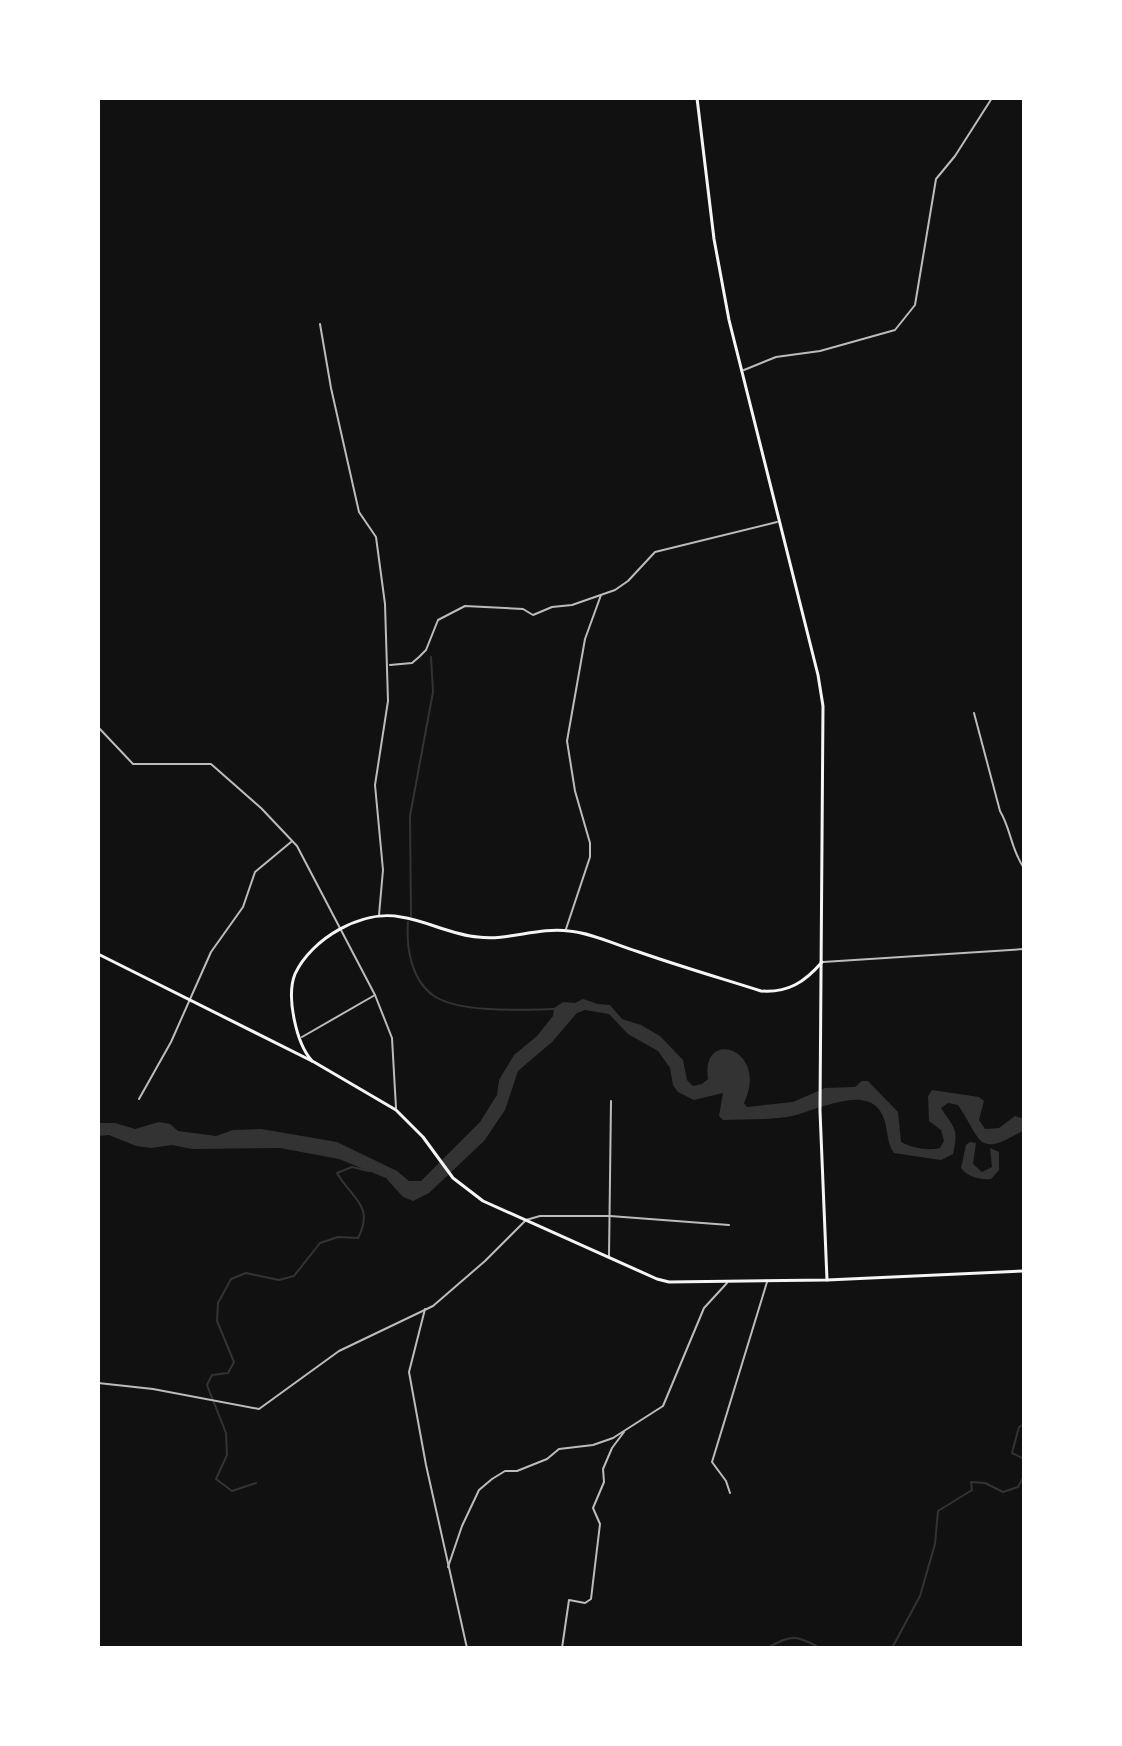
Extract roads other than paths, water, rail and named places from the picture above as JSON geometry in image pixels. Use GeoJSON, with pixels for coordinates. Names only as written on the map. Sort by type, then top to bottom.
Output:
{"type":"FeatureCollection","features":[{"type":"Feature","properties":{"kind":"main road"},"geometry":{"type":"LineString","coordinates":[[697,98],[714,239],[741,372],[818,675],[823,706],[820,1111],[827,1280]]}},
{"type":"Feature","properties":{"kind":"main road"},"geometry":{"type":"LineString","coordinates":[[314,1062],[300,1038],[291,1001],[293,978],[310,951],[339,931],[379,916],[408,918],[459,936],[487,938],[545,930],[578,932],[761,991],[788,989],[812,975],[822,962]]}},
{"type":"Feature","properties":{"kind":"main road"},"geometry":{"type":"LineString","coordinates":[[98,954],[314,1062],[396,1110],[418,1130],[450,1175],[469,1193],[500,1211],[669,1282],[827,1280],[1024,1271]]}},
{"type":"Feature","properties":{"kind":"street"},"geometry":{"type":"LineString","coordinates":[[741,372],[776,357],[820,351],[895,330],[915,305],[936,179],[955,156],[992,98]]}},
{"type":"Feature","properties":{"kind":"street"},"geometry":{"type":"LineString","coordinates":[[320,324],[359,512],[376,537],[385,604],[388,701],[375,785],[383,870],[379,916]]}},
{"type":"Feature","properties":{"kind":"street"},"geometry":{"type":"LineString","coordinates":[[389,665],[412,663],[426,650],[438,620],[465,606],[523,609],[533,615],[601,595],[628,581],[655,552],[778,521]]}},
{"type":"Feature","properties":{"kind":"street"},"geometry":{"type":"LineString","coordinates":[[566,930],[590,857],[590,843],[575,791],[567,741],[585,639],[601,595]]}},
{"type":"Feature","properties":{"kind":"street"},"geometry":{"type":"LineString","coordinates":[[974,713],[1000,811],[1013,850],[1024,868]]}},
{"type":"Feature","properties":{"kind":"street"},"geometry":{"type":"LineString","coordinates":[[98,727],[133,764],[211,764],[261,808],[297,846],[375,995],[392,1038],[396,1110]]}},
{"type":"Feature","properties":{"kind":"street"},"geometry":{"type":"LineString","coordinates":[[139,1099],[190,1001],[211,952],[243,907],[255,872],[291,842]]}},
{"type":"Feature","properties":{"kind":"street"},"geometry":{"type":"LineString","coordinates":[[822,962],[1024,949]]}},
{"type":"Feature","properties":{"kind":"street"},"geometry":{"type":"LineString","coordinates":[[300,1038],[375,995]]}},
{"type":"Feature","properties":{"kind":"street"},"geometry":{"type":"LineString","coordinates":[[608,1257],[611,1101]]}},
{"type":"Feature","properties":{"kind":"street"},"geometry":{"type":"LineString","coordinates":[[98,1383],[153,1389],[259,1409],[339,1351],[433,1306],[526,1220],[540,1216],[610,1216],[729,1225]]}},
{"type":"Feature","properties":{"kind":"street"},"geometry":{"type":"LineString","coordinates":[[448,1567],[479,1490],[492,1479],[505,1471],[517,1471],[547,1459],[559,1449],[593,1445],[613,1438],[663,1406],[704,1308],[729,1281]]}},
{"type":"Feature","properties":{"kind":"street"},"geometry":{"type":"LineString","coordinates":[[730,1493],[726,1481],[712,1462],[767,1281]]}},
{"type":"Feature","properties":{"kind":"street"},"geometry":{"type":"LineString","coordinates":[[425,1308],[409,1372],[416,1417],[467,1648]]}},
{"type":"Feature","properties":{"kind":"street"},"geometry":{"type":"LineString","coordinates":[[562,1648],[569,1600],[585,1603],[591,1599],[600,1524],[593,1508],[604,1482],[603,1469],[612,1448],[631,1425]]}},
{"type":"Feature","properties":{"kind":"waterway"},"geometry":{"type":"LineString","coordinates":[[411,916],[410,816],[433,692],[431,657]]}},
{"type":"Feature","properties":{"kind":"waterway"},"geometry":{"type":"LineString","coordinates":[[408,922],[408,942],[415,972],[434,996],[475,1008],[553,1009]]}},
{"type":"Feature","properties":{"kind":"waterway"},"geometry":{"type":"LineString","coordinates":[[256,1483],[232,1491],[216,1479],[227,1455],[226,1433],[207,1385],[212,1375],[228,1373],[234,1362],[217,1321],[218,1303],[231,1279],[246,1273],[279,1280],[294,1276],[320,1243],[338,1237],[358,1238],[363,1227],[363,1210],[337,1173],[352,1167],[369,1171]]}},
{"type":"Feature","properties":{"kind":"waterway"},"geometry":{"type":"LineString","coordinates":[[1024,1424],[1019,1427],[1012,1453],[1024,1459]]}},
{"type":"Feature","properties":{"kind":"waterway"},"geometry":{"type":"LineString","coordinates":[[892,1648],[920,1596],[935,1544],[938,1511],[972,1490],[971,1482],[985,1483],[1003,1492],[1018,1487],[1024,1476]]}},
{"type":"Feature","properties":{"kind":"waterway"},"geometry":{"type":"LineString","coordinates":[[767,1648],[794,1638],[821,1648]]}}]}
